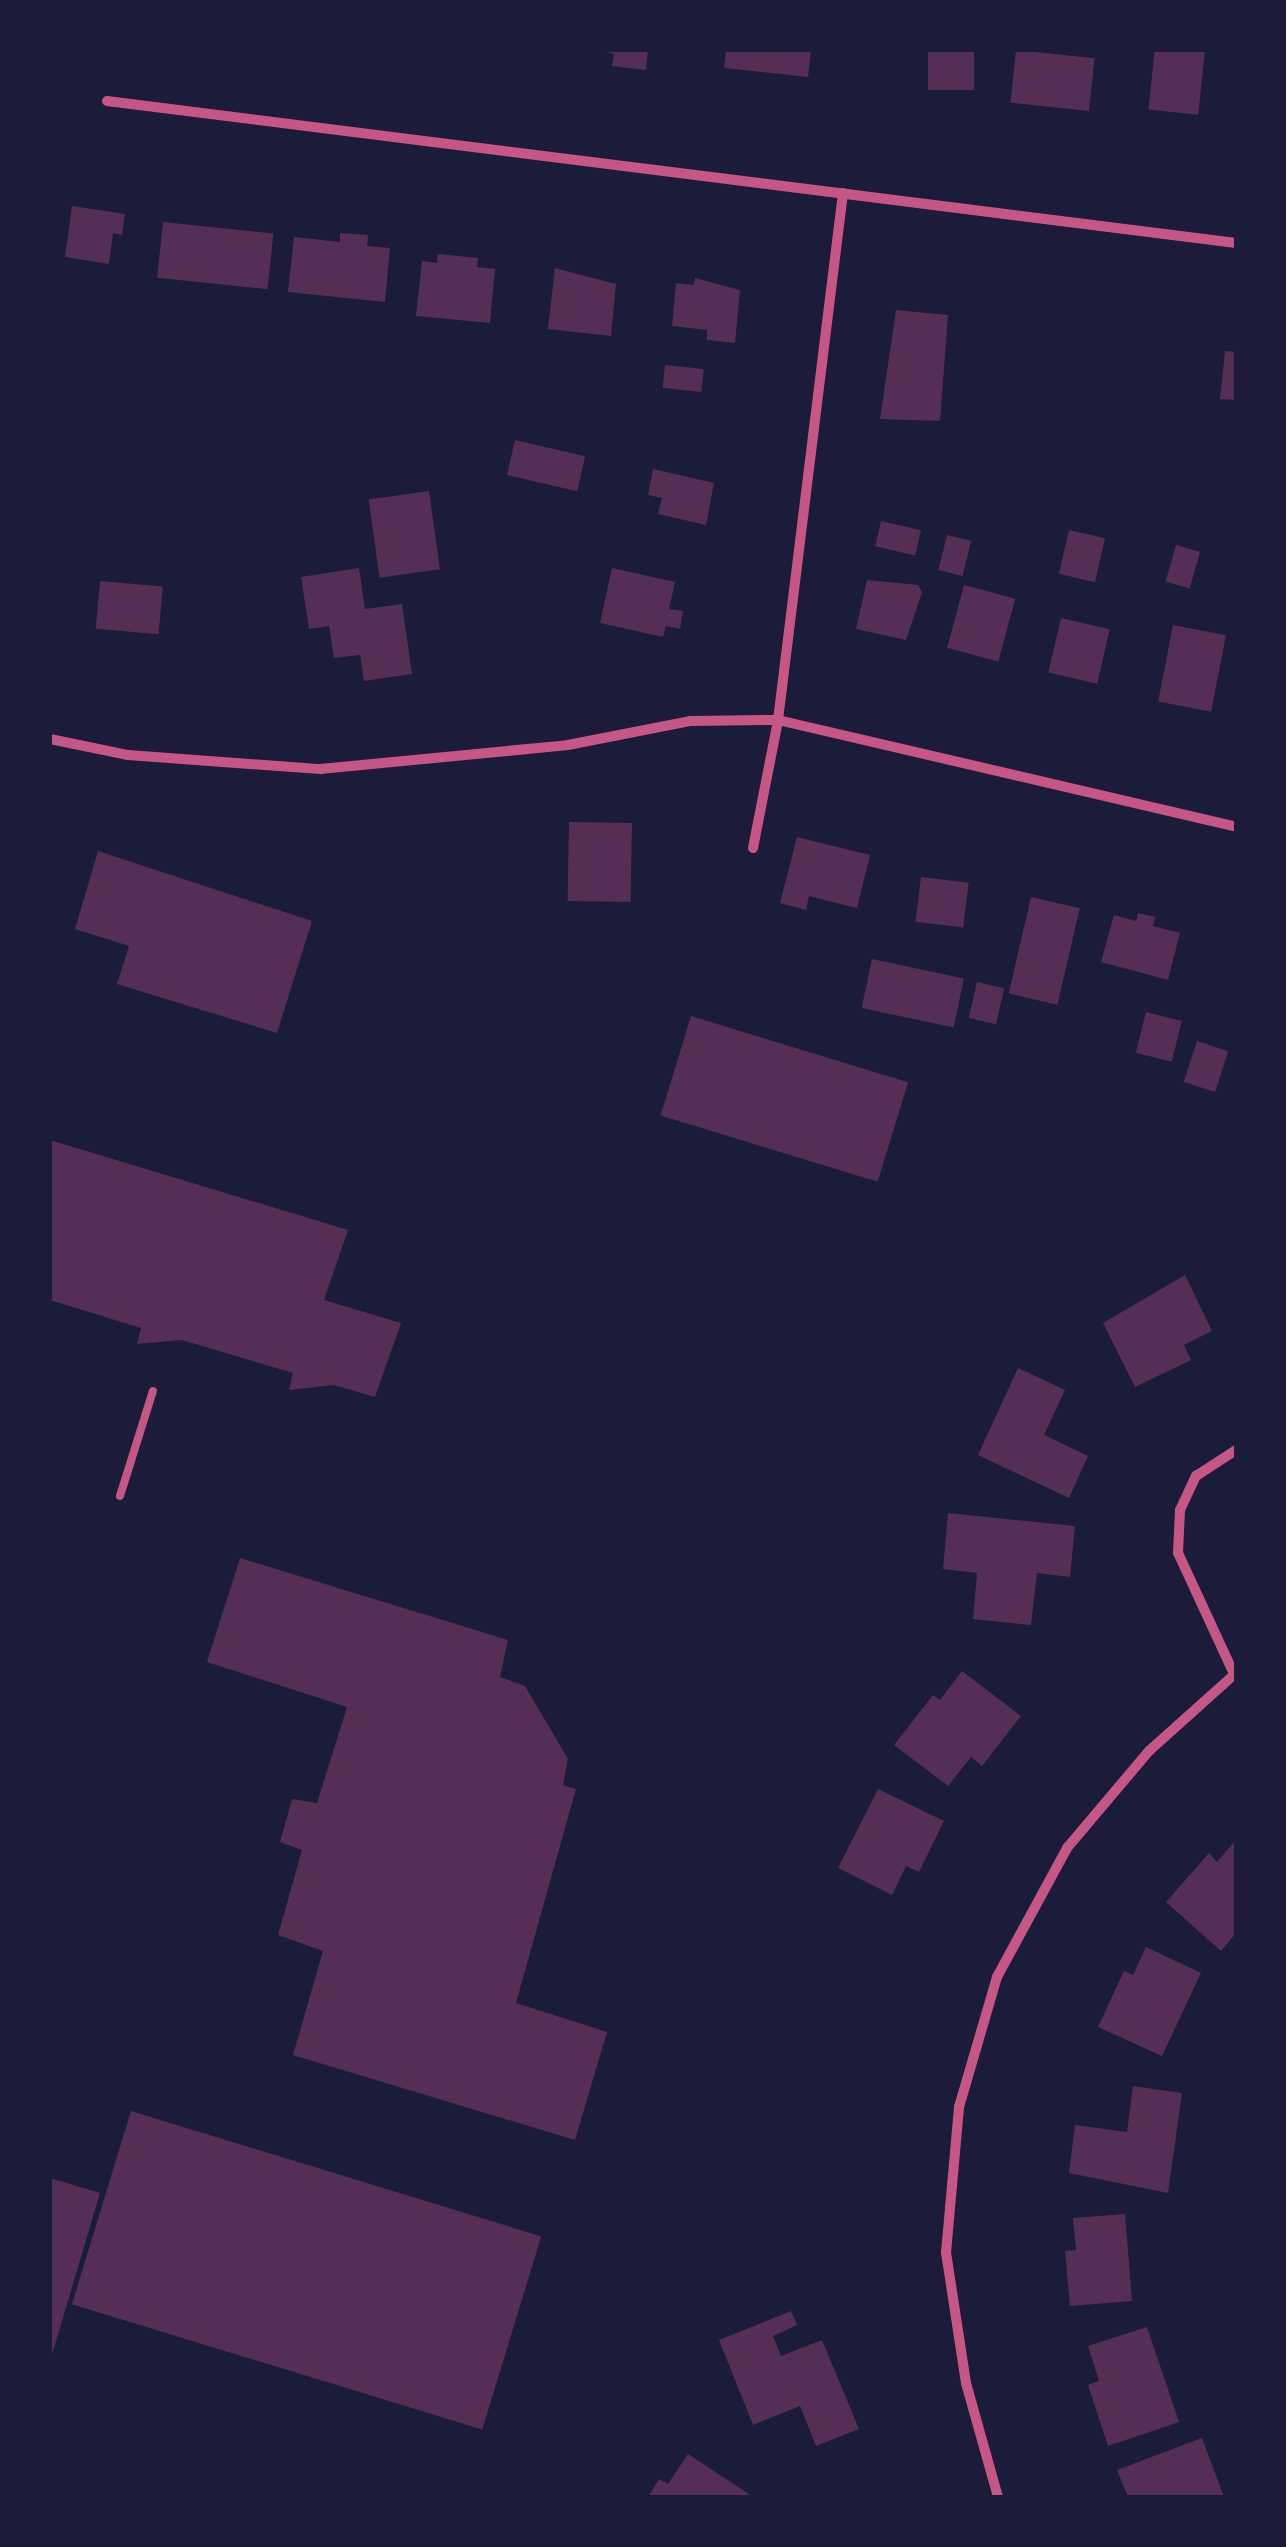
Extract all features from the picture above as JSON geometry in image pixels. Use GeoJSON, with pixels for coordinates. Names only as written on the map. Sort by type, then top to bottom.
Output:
{"type":"FeatureCollection","features":[{"type":"Feature","properties":{"kind":"street"},"geometry":{"type":"LineString","coordinates":[[107,101],[1236,243]]}},
{"type":"Feature","properties":{"kind":"street"},"geometry":{"type":"LineString","coordinates":[[753,848],[778,720],[843,192]]}},
{"type":"Feature","properties":{"kind":"street"},"geometry":{"type":"LineString","coordinates":[[50,739],[128,755],[320,769],[568,745],[690,722],[778,720],[1236,827]]}},
{"type":"Feature","properties":{"kind":"street"},"geometry":{"type":"LineString","coordinates":[[998,2497],[966,2383],[946,2253],[958,2107],[997,1976],[1066,1848],[1149,1752],[1235,1674],[1178,1553],[1180,1510],[1196,1476],[1236,1450]]}},
{"type":"Feature","properties":{"kind":"lane"},"geometry":{"type":"LineString","coordinates":[[120,1496],[153,1391]]}},
{"type":"Feature","properties":{"kind":"building"},"geometry":{"type":"Polygon","coordinates":[[[599,50],[648,50],[646,70],[612,66],[614,54],[599,50]]]}},
{"type":"Feature","properties":{"kind":"building"},"geometry":{"type":"Polygon","coordinates":[[[726,50],[811,50],[808,77],[724,68],[726,50]]]}},
{"type":"Feature","properties":{"kind":"building"},"geometry":{"type":"Polygon","coordinates":[[[928,50],[974,50],[974,90],[928,90],[928,50]]]}},
{"type":"Feature","properties":{"kind":"building"},"geometry":{"type":"Polygon","coordinates":[[[1016,50],[1095,58],[1089,111],[1010,103],[1016,50]]]}},
{"type":"Feature","properties":{"kind":"building"},"geometry":{"type":"Polygon","coordinates":[[[1155,50],[1205,50],[1198,115],[1148,109],[1155,50]]]}},
{"type":"Feature","properties":{"kind":"building"},"geometry":{"type":"Polygon","coordinates":[[[72,206],[125,214],[122,235],[113,233],[109,264],[65,257],[72,206]]]}},
{"type":"Feature","properties":{"kind":"building"},"geometry":{"type":"Polygon","coordinates":[[[163,222],[273,234],[268,289],[157,278],[163,222]]]}},
{"type":"Feature","properties":{"kind":"building"},"geometry":{"type":"Polygon","coordinates":[[[340,233],[368,235],[367,246],[390,248],[385,302],[288,292],[294,237],[340,242],[340,233]]]}},
{"type":"Feature","properties":{"kind":"building"},"geometry":{"type":"Polygon","coordinates":[[[438,254],[478,258],[477,267],[495,269],[490,323],[416,316],[422,261],[437,263],[438,254]]]}},
{"type":"Feature","properties":{"kind":"building"},"geometry":{"type":"Polygon","coordinates":[[[555,268],[616,284],[611,336],[548,329],[555,268]]]}},
{"type":"Feature","properties":{"kind":"building"},"geometry":{"type":"Polygon","coordinates":[[[695,278],[740,290],[735,343],[707,340],[707,330],[672,326],[676,283],[694,285],[695,278]]]}},
{"type":"Feature","properties":{"kind":"building"},"geometry":{"type":"Polygon","coordinates":[[[896,310],[948,315],[940,421],[880,419],[896,310]]]}},
{"type":"Feature","properties":{"kind":"building"},"geometry":{"type":"Polygon","coordinates":[[[1225,351],[1236,352],[1236,400],[1220,399],[1225,351]]]}},
{"type":"Feature","properties":{"kind":"building"},"geometry":{"type":"Polygon","coordinates":[[[665,365],[704,369],[701,392],[663,388],[665,365]]]}},
{"type":"Feature","properties":{"kind":"building"},"geometry":{"type":"Polygon","coordinates":[[[515,440],[585,456],[577,491],[507,475],[515,440]]]}},
{"type":"Feature","properties":{"kind":"building"},"geometry":{"type":"Polygon","coordinates":[[[653,469],[714,483],[706,525],[658,514],[662,498],[648,495],[653,469]]]}},
{"type":"Feature","properties":{"kind":"building"},"geometry":{"type":"Polygon","coordinates":[[[429,491],[440,569],[380,578],[369,499],[429,491]]]}},
{"type":"Feature","properties":{"kind":"building"},"geometry":{"type":"Polygon","coordinates":[[[881,521],[921,530],[915,556],[875,546],[881,521]]]}},
{"type":"Feature","properties":{"kind":"building"},"geometry":{"type":"Polygon","coordinates":[[[1069,530],[1105,538],[1095,582],[1059,574],[1069,530]]]}},
{"type":"Feature","properties":{"kind":"building"},"geometry":{"type":"Polygon","coordinates":[[[947,535],[971,541],[963,576],[938,570],[947,535]]]}},
{"type":"Feature","properties":{"kind":"building"},"geometry":{"type":"Polygon","coordinates":[[[1176,545],[1200,552],[1190,588],[1166,582],[1176,545]]]}},
{"type":"Feature","properties":{"kind":"building"},"geometry":{"type":"Polygon","coordinates":[[[359,568],[365,609],[402,604],[412,674],[364,681],[360,655],[334,658],[329,626],[309,629],[301,577],[359,568]]]}},
{"type":"Feature","properties":{"kind":"building"},"geometry":{"type":"Polygon","coordinates":[[[612,568],[675,582],[669,609],[683,611],[680,629],[666,626],[663,637],[600,623],[612,568]]]}},
{"type":"Feature","properties":{"kind":"building"},"geometry":{"type":"Polygon","coordinates":[[[867,580],[918,585],[922,592],[906,640],[856,629],[867,580]]]}},
{"type":"Feature","properties":{"kind":"building"},"geometry":{"type":"Polygon","coordinates":[[[100,581],[163,586],[159,634],[96,629],[100,581]]]}},
{"type":"Feature","properties":{"kind":"building"},"geometry":{"type":"Polygon","coordinates":[[[964,585],[1015,599],[998,662],[947,648],[964,585]]]}},
{"type":"Feature","properties":{"kind":"building"},"geometry":{"type":"Polygon","coordinates":[[[1061,618],[1110,629],[1097,684],[1048,673],[1061,618]]]}},
{"type":"Feature","properties":{"kind":"building"},"geometry":{"type":"Polygon","coordinates":[[[1173,625],[1226,635],[1211,712],[1158,702],[1173,625]]]}},
{"type":"Feature","properties":{"kind":"building"},"geometry":{"type":"Polygon","coordinates":[[[569,822],[632,823],[631,902],[568,901],[569,822]]]}},
{"type":"Feature","properties":{"kind":"building"},"geometry":{"type":"Polygon","coordinates":[[[797,837],[870,855],[857,908],[809,896],[806,910],[780,903],[797,837]]]}},
{"type":"Feature","properties":{"kind":"building"},"geometry":{"type":"Polygon","coordinates":[[[98,851],[312,921],[277,1033],[117,984],[129,946],[75,929],[98,851]]]}},
{"type":"Feature","properties":{"kind":"building"},"geometry":{"type":"Polygon","coordinates":[[[921,877],[969,883],[963,928],[916,922],[921,877]]]}},
{"type":"Feature","properties":{"kind":"building"},"geometry":{"type":"Polygon","coordinates":[[[1031,897],[1080,908],[1057,1005],[1009,993],[1031,897]]]}},
{"type":"Feature","properties":{"kind":"building"},"geometry":{"type":"Polygon","coordinates":[[[1138,913],[1155,917],[1153,926],[1180,933],[1168,980],[1101,962],[1114,915],[1136,921],[1138,913]]]}},
{"type":"Feature","properties":{"kind":"building"},"geometry":{"type":"Polygon","coordinates":[[[872,959],[964,979],[954,1027],[862,1008],[872,959]]]}},
{"type":"Feature","properties":{"kind":"building"},"geometry":{"type":"Polygon","coordinates":[[[977,982],[1004,988],[996,1024],[969,1018],[977,982]]]}},
{"type":"Feature","properties":{"kind":"building"},"geometry":{"type":"Polygon","coordinates":[[[1146,1012],[1182,1021],[1172,1062],[1136,1053],[1146,1012]]]}},
{"type":"Feature","properties":{"kind":"building"},"geometry":{"type":"Polygon","coordinates":[[[691,1016],[908,1082],[878,1182],[661,1115],[691,1016]]]}},
{"type":"Feature","properties":{"kind":"building"},"geometry":{"type":"Polygon","coordinates":[[[1197,1041],[1228,1051],[1215,1092],[1184,1082],[1197,1041]]]}},
{"type":"Feature","properties":{"kind":"building"},"geometry":{"type":"Polygon","coordinates":[[[50,1140],[348,1230],[324,1300],[401,1323],[375,1397],[334,1385],[289,1390],[293,1373],[182,1340],[137,1344],[141,1328],[50,1300],[50,1140]]]}},
{"type":"Feature","properties":{"kind":"building"},"geometry":{"type":"Polygon","coordinates":[[[1185,1275],[1212,1331],[1184,1345],[1191,1360],[1135,1387],[1103,1323],[1185,1275]]]}},
{"type":"Feature","properties":{"kind":"building"},"geometry":{"type":"Polygon","coordinates":[[[1018,1368],[1065,1390],[1044,1435],[1088,1456],[1069,1498],[978,1455],[1018,1368]]]}},
{"type":"Feature","properties":{"kind":"building"},"geometry":{"type":"Polygon","coordinates":[[[948,1513],[1075,1526],[1070,1577],[1037,1573],[1031,1625],[973,1619],[977,1573],[943,1569],[948,1513]]]}},
{"type":"Feature","properties":{"kind":"building"},"geometry":{"type":"Polygon","coordinates":[[[240,1558],[508,1640],[500,1677],[525,1686],[568,1759],[563,1785],[576,1789],[516,2003],[607,2032],[575,2140],[293,2055],[323,1951],[278,1935],[302,1850],[280,1842],[292,1799],[317,1803],[347,1707],[207,1662],[240,1558]]]}},
{"type":"Feature","properties":{"kind":"building"},"geometry":{"type":"Polygon","coordinates":[[[962,1671],[1021,1716],[982,1766],[971,1757],[948,1786],[894,1745],[933,1695],[940,1700],[962,1671]]]}},
{"type":"Feature","properties":{"kind":"building"},"geometry":{"type":"Polygon","coordinates":[[[878,1789],[944,1821],[919,1872],[906,1866],[892,1895],[838,1868],[878,1789]]]}},
{"type":"Feature","properties":{"kind":"building"},"geometry":{"type":"Polygon","coordinates":[[[1236,1840],[1236,1933],[1221,1951],[1166,1902],[1209,1853],[1217,1862],[1236,1840]]]}},
{"type":"Feature","properties":{"kind":"building"},"geometry":{"type":"Polygon","coordinates":[[[1146,1947],[1201,1973],[1162,2056],[1098,2027],[1124,1971],[1133,1975],[1146,1947]]]}},
{"type":"Feature","properties":{"kind":"building"},"geometry":{"type":"Polygon","coordinates":[[[1133,2086],[1182,2093],[1168,2193],[1069,2173],[1075,2125],[1127,2132],[1133,2086]]]}},
{"type":"Feature","properties":{"kind":"building"},"geometry":{"type":"Polygon","coordinates":[[[131,2111],[541,2236],[482,2430],[72,2304],[131,2111]]]}},
{"type":"Feature","properties":{"kind":"building"},"geometry":{"type":"Polygon","coordinates":[[[50,2178],[100,2193],[51,2358],[50,2358],[50,2178]]]}},
{"type":"Feature","properties":{"kind":"building"},"geometry":{"type":"Polygon","coordinates":[[[1125,2214],[1132,2301],[1070,2306],[1065,2251],[1076,2250],[1073,2218],[1125,2214]]]}},
{"type":"Feature","properties":{"kind":"building"},"geometry":{"type":"Polygon","coordinates":[[[791,2311],[797,2325],[773,2336],[781,2356],[822,2340],[859,2429],[816,2446],[800,2406],[753,2425],[719,2340],[791,2311]]]}},
{"type":"Feature","properties":{"kind":"building"},"geometry":{"type":"Polygon","coordinates":[[[1147,2327],[1179,2422],[1108,2446],[1088,2385],[1099,2381],[1088,2346],[1147,2327]]]}},
{"type":"Feature","properties":{"kind":"building"},"geometry":{"type":"Polygon","coordinates":[[[1202,2438],[1224,2497],[1128,2497],[1117,2470],[1202,2438]]]}},
{"type":"Feature","properties":{"kind":"building"},"geometry":{"type":"Polygon","coordinates":[[[688,2454],[749,2494],[747,2497],[648,2497],[659,2479],[668,2484],[688,2454]]]}}]}
